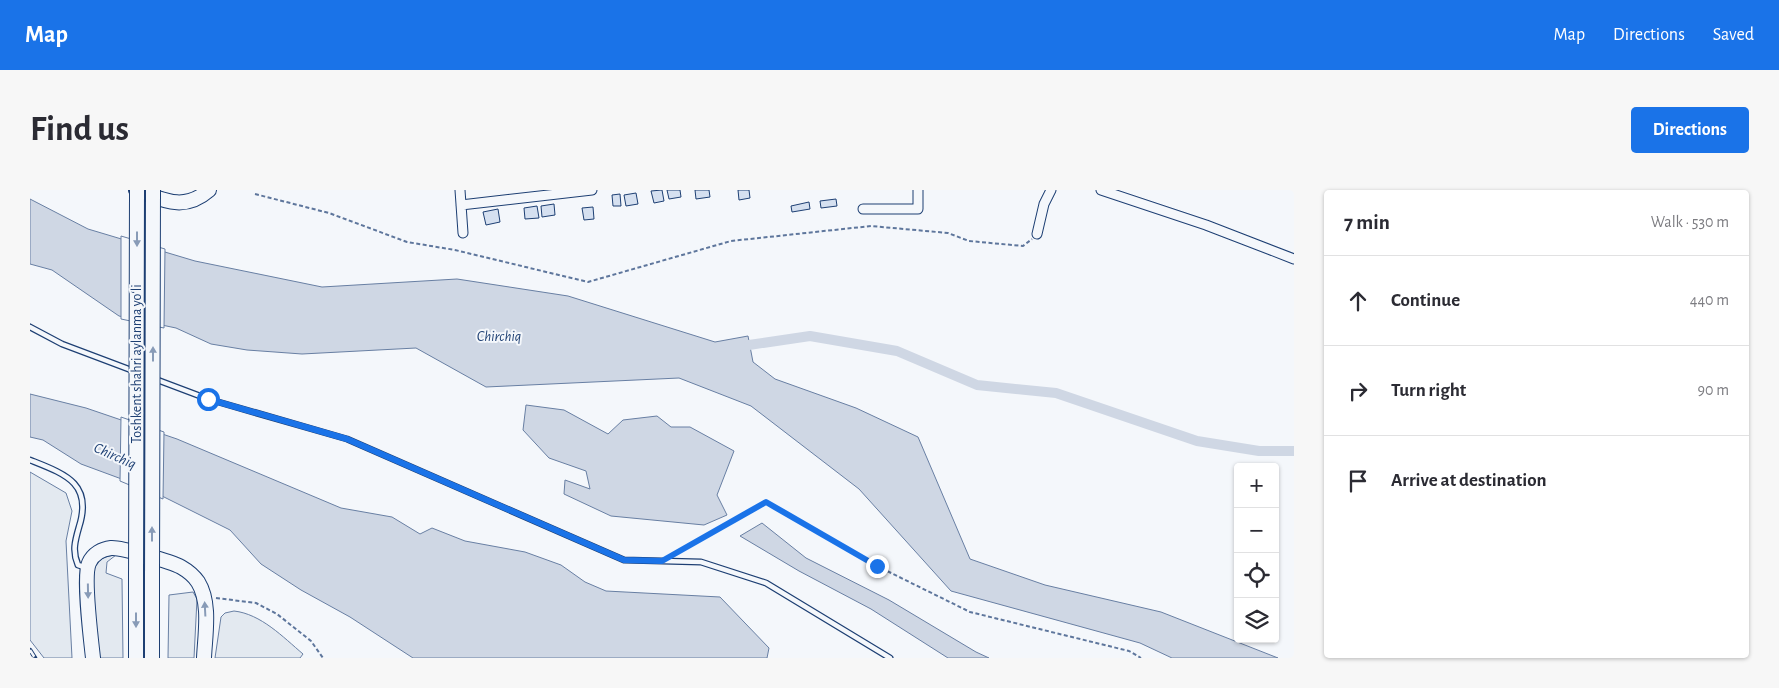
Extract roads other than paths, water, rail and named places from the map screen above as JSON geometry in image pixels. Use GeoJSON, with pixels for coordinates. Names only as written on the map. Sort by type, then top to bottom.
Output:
{"type":"FeatureCollection","features":[{"type":"Feature","properties":{"kind":"highway"},"geometry":{"type":"LineString","coordinates":[[136,190],[174,203],[193,200],[209,190]]}},
{"type":"Feature","properties":{"kind":"highway","name":"Toshkent shahri aylanma yoʻli"},"geometry":{"type":"LineString","coordinates":[[136,190],[136,658]]}},
{"type":"Feature","properties":{"kind":"highway","name":"Toshkent shahri aylanma yoʻli"},"geometry":{"type":"LineString","coordinates":[[152,658],[153,190]]}},
{"type":"Feature","properties":{"kind":"highway"},"geometry":{"type":"LineString","coordinates":[[93,658],[88,612],[87,568],[91,560],[99,552],[109,548],[182,567],[198,582],[204,598],[204,658]]}},
{"type":"Feature","properties":{"kind":"street"},"geometry":{"type":"LineString","coordinates":[[460,190],[463,233]]}},
{"type":"Feature","properties":{"kind":"street"},"geometry":{"type":"LineString","coordinates":[[461,205],[592,190]]}},
{"type":"Feature","properties":{"kind":"street"},"geometry":{"type":"LineString","coordinates":[[863,209],[918,209],[918,190]]}},
{"type":"Feature","properties":{"kind":"street"},"geometry":{"type":"LineString","coordinates":[[1037,234],[1044,204],[1051,190]]}},
{"type":"Feature","properties":{"kind":"street"},"geometry":{"type":"LineString","coordinates":[[1101,190],[1206,225],[1294,259]]}},
{"type":"Feature","properties":{"kind":"lane"},"geometry":{"type":"LineString","coordinates":[[30,327],[62,344],[208,399],[347,439],[624,560],[701,562],[766,583],[890,658]]}},
{"type":"Feature","properties":{"kind":"lane"},"geometry":{"type":"LineString","coordinates":[[30,460],[67,476],[81,491],[84,502],[83,516],[74,544],[74,556],[78,565],[87,568]]}},
{"type":"Feature","properties":{"kind":"water","name":"Chirchiq"},"geometry":{"type":"Polygon","coordinates":[[[30,199],[88,229],[195,261],[322,287],[457,279],[568,296],[715,342],[748,336],[753,362],[775,379],[856,408],[918,437],[970,559],[1045,585],[1161,612],[1234,641],[1234,643],[1240,643],[1278,658],[1172,658],[1140,643],[951,591],[859,489],[751,406],[679,378],[486,387],[416,348],[302,354],[247,350],[211,344],[176,328],[119,316],[52,270],[30,264],[30,199]]]}},
{"type":"Feature","properties":{"kind":"water","name":"Chirchiq"},"geometry":{"type":"Polygon","coordinates":[[[30,394],[86,408],[177,439],[341,508],[392,517],[420,534],[432,528],[465,541],[525,552],[561,565],[585,582],[606,591],[720,597],[769,648],[767,658],[413,658],[350,617],[301,590],[261,564],[230,530],[146,488],[81,464],[43,440],[30,437],[30,394]]]}},
{"type":"Feature","properties":{"kind":"water"},"geometry":{"type":"Polygon","coordinates":[[[526,405],[564,410],[608,434],[623,420],[657,416],[671,427],[690,427],[734,451],[717,495],[727,515],[704,525],[611,516],[564,494],[565,480],[590,489],[586,471],[549,458],[523,430],[526,405]]]}},
{"type":"Feature","properties":{"kind":"water"},"geometry":{"type":"Polygon","coordinates":[[[762,523],[806,558],[889,600],[989,658],[948,658],[871,609],[799,571],[740,536],[762,523]]]}},
{"type":"Feature","properties":{"kind":"waterway"},"geometry":{"type":"LineString","coordinates":[[749,345],[810,336],[897,351],[977,385],[1056,393],[1197,441],[1259,451],[1294,451]]}},
{"type":"Feature","properties":{"kind":"railway"},"geometry":{"type":"LineString","coordinates":[[30,650],[35,658]]}}]}
